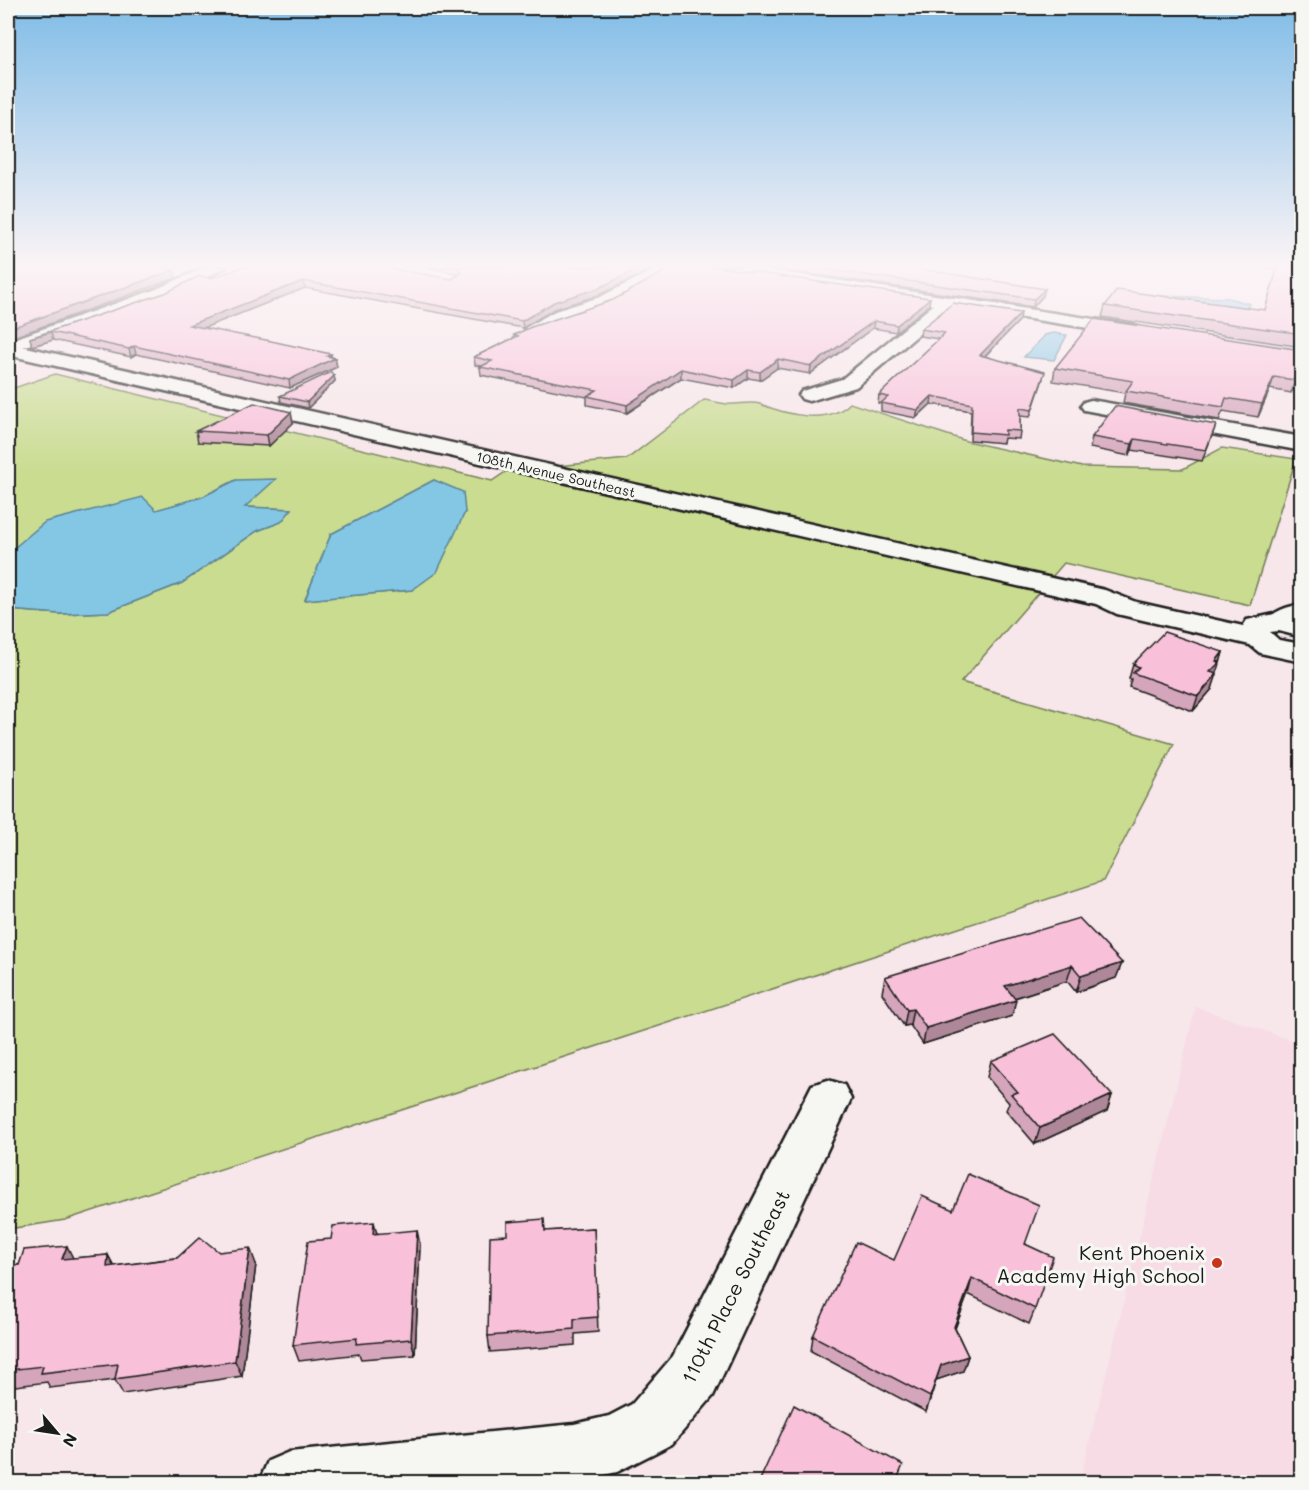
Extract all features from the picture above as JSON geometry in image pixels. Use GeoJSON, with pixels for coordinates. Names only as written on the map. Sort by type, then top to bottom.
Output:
{"type":"FeatureCollection","features":[{"type":"Feature","properties":{"kind":"street"},"geometry":{"type":"LineString","coordinates":[[8,348],[40,337]]}},
{"type":"Feature","properties":{"kind":"street"},"geometry":{"type":"LineString","coordinates":[[809,395],[849,383],[905,337]]}},
{"type":"Feature","properties":{"kind":"street","name":"108th Avenue Southeast"},"geometry":{"type":"LineString","coordinates":[[8,348],[1105,598],[1128,608],[1286,621],[1279,650],[1302,653]]}},
{"type":"Feature","properties":{"kind":"street"},"geometry":{"type":"LineString","coordinates":[[1091,406],[1302,444]]}},
{"type":"Feature","properties":{"kind":"street","name":"110th Place Southeast"},"geometry":{"type":"LineString","coordinates":[[297,1482],[574,1453],[617,1443],[652,1424],[693,1376],[828,1099]]}},
{"type":"Feature","properties":{"kind":"shaded area","name":"Kent Phoenix Academy High School"},"geometry":{"type":"Polygon","coordinates":[[[1196,1007],[1301,1044],[1301,1482],[1080,1482],[1196,1007]]]}},
{"type":"Feature","properties":{"kind":"green space"},"geometry":{"type":"Polygon","coordinates":[[[55,374],[492,481],[507,471],[627,459],[704,400],[727,404],[756,403],[806,416],[830,414],[850,403],[966,441],[1082,467],[1183,469],[1222,448],[1296,459],[1250,605],[1064,563],[961,682],[1174,744],[1103,881],[65,1220],[8,1229],[8,610],[60,614],[108,612],[182,583],[257,531],[280,522],[291,509],[244,507],[236,480],[202,497],[8,553],[8,390],[55,374]],[[434,480],[331,534],[305,600],[412,590],[451,537],[465,512],[434,480]]]}},
{"type":"Feature","properties":{"kind":"water"},"geometry":{"type":"Polygon","coordinates":[[[1044,337],[1066,337],[1054,360],[1024,357],[1044,337]]]}},
{"type":"Feature","properties":{"kind":"water"},"geometry":{"type":"Polygon","coordinates":[[[276,479],[245,507],[292,509],[281,522],[257,531],[182,583],[108,612],[60,614],[8,610],[8,553],[45,522],[143,497],[156,510],[202,497],[236,480],[276,479]]]}},
{"type":"Feature","properties":{"kind":"water"},"geometry":{"type":"Polygon","coordinates":[[[434,480],[463,492],[465,512],[437,572],[412,590],[305,600],[331,534],[434,480]]]}},
{"type":"Feature","properties":{"kind":"building"},"geometry":{"type":"Polygon","coordinates":[[[72,337],[248,337],[331,354],[327,356],[335,358],[289,380],[134,346],[129,349],[72,337]]]}},
{"type":"Feature","properties":{"kind":"building"},"geometry":{"type":"Polygon","coordinates":[[[517,337],[852,337],[811,366],[778,359],[760,372],[748,370],[734,380],[681,369],[627,405],[587,396],[597,390],[480,367],[492,361],[474,357],[517,337]]]}},
{"type":"Feature","properties":{"kind":"building"},"geometry":{"type":"Polygon","coordinates":[[[941,337],[998,337],[980,355],[1045,372],[1032,410],[1020,408],[1020,431],[1005,430],[1005,435],[971,432],[972,404],[932,396],[918,410],[881,403],[888,397],[879,395],[941,337]]]}},
{"type":"Feature","properties":{"kind":"building"},"geometry":{"type":"Polygon","coordinates":[[[1080,337],[1212,337],[1302,350],[1302,371],[1295,380],[1274,377],[1262,404],[1226,398],[1223,407],[1126,391],[1133,381],[1055,368],[1080,337]]]}},
{"type":"Feature","properties":{"kind":"building"},"geometry":{"type":"Polygon","coordinates":[[[331,372],[334,376],[307,402],[280,396],[331,372]]]}},
{"type":"Feature","properties":{"kind":"building"},"geometry":{"type":"Polygon","coordinates":[[[254,403],[291,412],[267,435],[196,431],[254,403]]]}},
{"type":"Feature","properties":{"kind":"building"},"geometry":{"type":"Polygon","coordinates":[[[1115,406],[1216,425],[1206,450],[1135,439],[1132,444],[1092,437],[1115,406]]]}},
{"type":"Feature","properties":{"kind":"building"},"geometry":{"type":"Polygon","coordinates":[[[1164,632],[1223,652],[1216,661],[1220,662],[1210,672],[1217,674],[1198,696],[1133,673],[1139,667],[1133,664],[1164,632]]]}},
{"type":"Feature","properties":{"kind":"building"},"geometry":{"type":"Polygon","coordinates":[[[1079,918],[1122,963],[1081,976],[1072,965],[1005,986],[1016,1000],[926,1028],[913,1009],[907,1010],[885,977],[1079,918]]]}},
{"type":"Feature","properties":{"kind":"building"},"geometry":{"type":"Polygon","coordinates":[[[1055,1034],[1112,1095],[1040,1128],[1011,1094],[1018,1092],[991,1061],[1055,1034]]]}},
{"type":"Feature","properties":{"kind":"building"},"geometry":{"type":"Polygon","coordinates":[[[968,1174],[1039,1205],[1025,1244],[1053,1257],[1035,1309],[972,1278],[954,1327],[968,1356],[941,1365],[930,1397],[813,1336],[856,1242],[894,1260],[922,1196],[953,1210],[968,1174]]]}},
{"type":"Feature","properties":{"kind":"building"},"geometry":{"type":"Polygon","coordinates":[[[544,1219],[545,1231],[594,1228],[598,1317],[574,1319],[574,1329],[488,1336],[490,1236],[507,1235],[507,1222],[544,1219]]]}},
{"type":"Feature","properties":{"kind":"building"},"geometry":{"type":"Polygon","coordinates":[[[374,1222],[373,1234],[417,1230],[411,1339],[356,1344],[357,1338],[293,1345],[308,1241],[331,1239],[333,1226],[374,1222]]]}},
{"type":"Feature","properties":{"kind":"building"},"geometry":{"type":"Polygon","coordinates":[[[200,1237],[219,1252],[250,1248],[235,1361],[115,1379],[118,1364],[41,1373],[43,1366],[8,1370],[8,1266],[19,1265],[24,1250],[67,1246],[62,1259],[108,1255],[107,1267],[177,1258],[200,1237]]]}},
{"type":"Feature","properties":{"kind":"building"},"geometry":{"type":"Polygon","coordinates":[[[794,1405],[903,1465],[896,1482],[759,1482],[794,1405]]]}},
{"type":"Feature","properties":{"kind":"place","name":"Kent Phoenix Academy High School"},"geometry":{"type":"Point","coordinates":[1217,1263]}}]}
